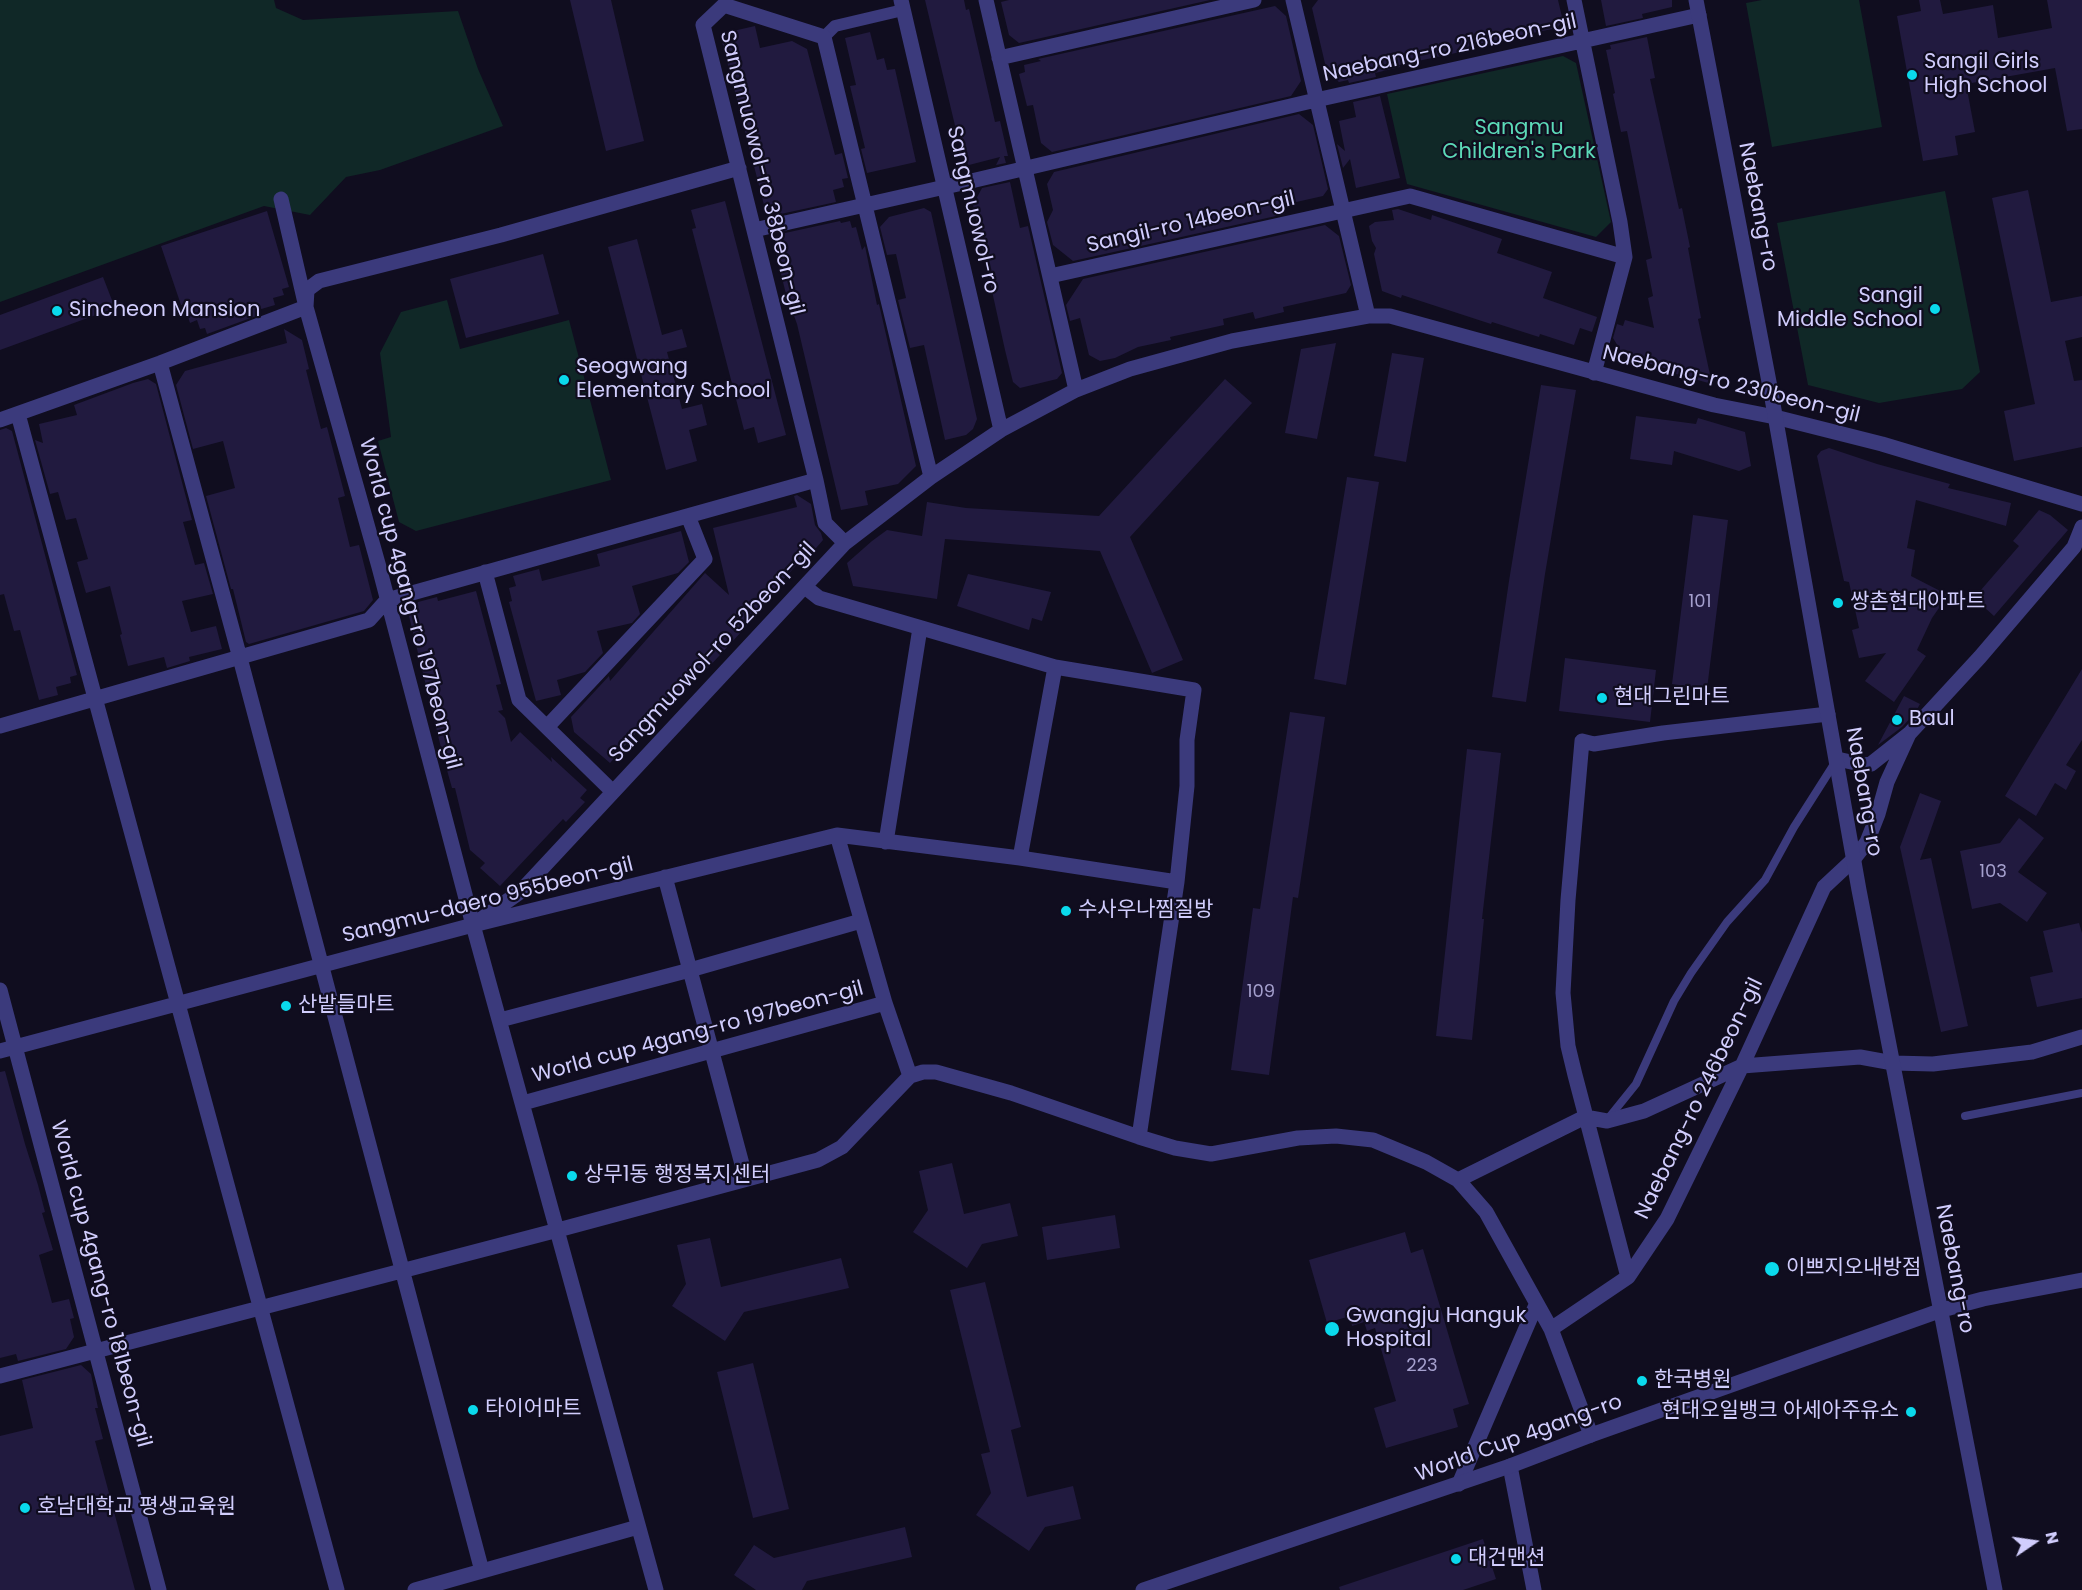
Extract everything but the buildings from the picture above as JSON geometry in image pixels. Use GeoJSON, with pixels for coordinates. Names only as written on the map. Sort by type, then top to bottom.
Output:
{"type":"FeatureCollection","features":[{"type":"Feature","properties":{"kind":"street"},"geometry":{"type":"LineString","coordinates":[[986,0],[1076,390]]}},
{"type":"Feature","properties":{"kind":"street"},"geometry":{"type":"LineString","coordinates":[[999,58],[1254,0]]}},
{"type":"Feature","properties":{"kind":"street"},"geometry":{"type":"LineString","coordinates":[[1293,0],[1368,316]]}},
{"type":"Feature","properties":{"kind":"street"},"geometry":{"type":"LineString","coordinates":[[1574,0],[1620,222],[1625,257],[1594,373]]}},
{"type":"Feature","properties":{"kind":"street","name":"Sangmuowol-ro 38beon-gil"},"geometry":{"type":"LineString","coordinates":[[824,37],[724,5],[703,25],[740,168],[825,523],[845,543]]}},
{"type":"Feature","properties":{"kind":"street"},"geometry":{"type":"LineString","coordinates":[[902,5],[835,26],[824,37],[930,477]]}},
{"type":"Feature","properties":{"kind":"street","name":"Sangmuowol-ro"},"geometry":{"type":"LineString","coordinates":[[902,5],[1001,430]]}},
{"type":"Feature","properties":{"kind":"street","name":"Naebang-ro 216beon-gil"},"geometry":{"type":"LineString","coordinates":[[754,230],[945,188],[1316,100],[1582,42],[1697,8]]}},
{"type":"Feature","properties":{"kind":"street","name":"Naebang-ro"},"geometry":{"type":"LineString","coordinates":[[1697,8],[1837,759],[1853,860],[1995,1590]]}},
{"type":"Feature","properties":{"kind":"street"},"geometry":{"type":"LineString","coordinates":[[0,420],[160,363],[306,307],[307,290],[319,281],[501,235],[740,168]]}},
{"type":"Feature","properties":{"kind":"street","name":"Sangil-ro 14beon-gil"},"geometry":{"type":"LineString","coordinates":[[1050,276],[1410,196],[1625,257]]}},
{"type":"Feature","properties":{"kind":"street","name":"World cup 4gang-ro 197beon-gil"},"geometry":{"type":"LineString","coordinates":[[281,199],[306,307],[656,1590]]}},
{"type":"Feature","properties":{"kind":"street","name":"Naebang-ro 230beon-gil"},"geometry":{"type":"LineString","coordinates":[[1076,390],[1130,369],[1232,341],[1368,316],[1390,316],[1714,405],[1774,417],[1882,444],[2082,504]]}},
{"type":"Feature","properties":{"kind":"street","name":"Sangmu-daero 955beon-gil"},"geometry":{"type":"LineString","coordinates":[[160,363],[482,1571]]}},
{"type":"Feature","properties":{"kind":"street","name":"Sangmuowol-ro 52beon-gil"},"geometry":{"type":"LineString","coordinates":[[473,925],[520,892],[845,543],[930,477],[1001,430],[1076,390]]}},
{"type":"Feature","properties":{"kind":"street"},"geometry":{"type":"LineString","coordinates":[[18,414],[338,1590]]}},
{"type":"Feature","properties":{"kind":"street"},"geometry":{"type":"LineString","coordinates":[[0,726],[369,620],[387,600],[816,480]]}},
{"type":"Feature","properties":{"kind":"street"},"geometry":{"type":"LineString","coordinates":[[547,727],[705,559],[688,516]]}},
{"type":"Feature","properties":{"kind":"street"},"geometry":{"type":"LineString","coordinates":[[1837,759],[1864,765],[1871,764],[1909,734],[1980,657],[2074,547],[2082,527]]}},
{"type":"Feature","properties":{"kind":"street"},"geometry":{"type":"LineString","coordinates":[[485,572],[519,700],[612,791]]}},
{"type":"Feature","properties":{"kind":"street"},"geometry":{"type":"LineString","coordinates":[[805,587],[819,598],[1056,667],[1194,690],[1187,740],[1187,786],[1177,882],[1139,1137]]}},
{"type":"Feature","properties":{"kind":"street"},"geometry":{"type":"LineString","coordinates":[[886,842],[920,628]]}},
{"type":"Feature","properties":{"kind":"street"},"geometry":{"type":"LineString","coordinates":[[1020,858],[1056,667]]}},
{"type":"Feature","properties":{"kind":"street"},"geometry":{"type":"LineString","coordinates":[[1628,1277],[1568,1046],[1563,993],[1566,923],[1582,741],[1594,744],[1663,733],[1828,714]]}},
{"type":"Feature","properties":{"kind":"street","name":"Naebang-ro 246beon-gil"},"geometry":{"type":"LineString","coordinates":[[1551,1329],[1628,1277],[1666,1219],[1743,1066],[1824,887],[1853,860],[1867,842],[1887,782],[1909,734]]}},
{"type":"Feature","properties":{"kind":"street"},"geometry":{"type":"LineString","coordinates":[[837,835],[885,1003],[910,1076]]}},
{"type":"Feature","properties":{"kind":"street","name":"Sangmu-daero 955beon-gil"},"geometry":{"type":"LineString","coordinates":[[8,1049],[473,925],[837,835],[1020,858],[1177,882]]}},
{"type":"Feature","properties":{"kind":"street","name":"Sangmu-daero 955beon-gil"},"geometry":{"type":"LineString","coordinates":[[665,877],[746,1179]]}},
{"type":"Feature","properties":{"kind":"street"},"geometry":{"type":"LineString","coordinates":[[500,1020],[690,970],[861,921]]}},
{"type":"Feature","properties":{"kind":"street","name":"World cup 4gang-ro 181beon-gil"},"geometry":{"type":"LineString","coordinates":[[0,990],[8,1049],[96,1351],[159,1590]]}},
{"type":"Feature","properties":{"kind":"street","name":"World cup 4gang-ro 197beon-gil"},"geometry":{"type":"LineString","coordinates":[[523,1103],[885,1003]]}},
{"type":"Feature","properties":{"kind":"street"},"geometry":{"type":"LineString","coordinates":[[1458,1180],[1585,1117],[1607,1121],[1644,1111],[1743,1066],[1860,1057],[1893,1064],[1933,1064],[2032,1052],[2082,1036]]}},
{"type":"Feature","properties":{"kind":"street"},"geometry":{"type":"LineString","coordinates":[[0,1376],[818,1160],[842,1147],[910,1076],[923,1072],[936,1072],[1011,1093],[1174,1148],[1211,1154],[1298,1138],[1336,1136],[1373,1140],[1426,1162],[1458,1180],[1486,1212],[1551,1329],[1591,1435]]}},
{"type":"Feature","properties":{"kind":"street","name":"World Cup 4gang-ro"},"geometry":{"type":"LineString","coordinates":[[1143,1590],[1459,1484],[1942,1310],[1983,1299],[2082,1280]]}},
{"type":"Feature","properties":{"kind":"street"},"geometry":{"type":"LineString","coordinates":[[1459,1484],[1536,1305]]}},
{"type":"Feature","properties":{"kind":"street"},"geometry":{"type":"LineString","coordinates":[[1510,1466],[1534,1590]]}},
{"type":"Feature","properties":{"kind":"street"},"geometry":{"type":"LineString","coordinates":[[415,1590],[638,1527]]}},
{"type":"Feature","properties":{"kind":"lane"},"geometry":{"type":"LineString","coordinates":[[1607,1121],[1636,1084],[1674,1001],[1691,974],[1727,922],[1765,880],[1794,827],[1837,759]]}},
{"type":"Feature","properties":{"kind":"lane"},"geometry":{"type":"LineString","coordinates":[[1965,1116],[2082,1094]]}},
{"type":"Feature","properties":{"kind":"green space"},"geometry":{"type":"Polygon","coordinates":[[[0,0],[274,0],[276,8],[303,20],[458,11],[478,69],[503,126],[380,170],[346,177],[310,215],[264,206],[0,302],[0,0]]]}},
{"type":"Feature","properties":{"kind":"green space"},"geometry":{"type":"Polygon","coordinates":[[[1762,0],[1859,0],[1882,127],[1772,147],[1746,3],[1762,0]]]}},
{"type":"Feature","properties":{"kind":"green space","name":"Sangmu Children's Park"},"geometry":{"type":"Polygon","coordinates":[[[1563,56],[1576,63],[1611,222],[1596,237],[1407,184],[1387,94],[1563,56]]]}},
{"type":"Feature","properties":{"kind":"green space"},"geometry":{"type":"Polygon","coordinates":[[[1945,191],[1980,372],[1962,389],[1879,403],[1808,385],[1777,223],[1945,191]]]}},
{"type":"Feature","properties":{"kind":"green space"},"geometry":{"type":"Polygon","coordinates":[[[447,300],[460,349],[569,320],[611,480],[416,531],[399,522],[378,441],[391,437],[380,353],[401,312],[447,300]]]}},
{"type":"Feature","properties":{"kind":"place","name":"Sangil Girls High School"},"geometry":{"type":"Point","coordinates":[1912,75]}},
{"type":"Feature","properties":{"kind":"place","name":"Sangil Middle School"},"geometry":{"type":"Point","coordinates":[1935,309]}},
{"type":"Feature","properties":{"kind":"place","name":"Sincheon Mansion"},"geometry":{"type":"Point","coordinates":[57,311]}},
{"type":"Feature","properties":{"kind":"place","name":"Seogwang Elementary School"},"geometry":{"type":"Point","coordinates":[564,380]}},
{"type":"Feature","properties":{"kind":"place","name":"쌍촌현대아파트"},"geometry":{"type":"Point","coordinates":[1838,603]}},
{"type":"Feature","properties":{"kind":"place","name":"현대그린마트"},"geometry":{"type":"Point","coordinates":[1602,698]}},
{"type":"Feature","properties":{"kind":"place","name":"Baul"},"geometry":{"type":"Point","coordinates":[1897,720]}},
{"type":"Feature","properties":{"kind":"place","name":"수사우나찜질방"},"geometry":{"type":"Point","coordinates":[1066,911]}},
{"type":"Feature","properties":{"kind":"place","name":"산밭들마트"},"geometry":{"type":"Point","coordinates":[286,1006]}},
{"type":"Feature","properties":{"kind":"place","name":"상무1동 행정복지센터"},"geometry":{"type":"Point","coordinates":[572,1176]}},
{"type":"Feature","properties":{"kind":"place","name":"이쁘지오내방점"},"geometry":{"type":"Point","coordinates":[1772,1269]}},
{"type":"Feature","properties":{"kind":"place","name":"Gwangju Hanguk Hospital"},"geometry":{"type":"Point","coordinates":[1332,1329]}},
{"type":"Feature","properties":{"kind":"place","name":"한국병원"},"geometry":{"type":"Point","coordinates":[1642,1381]}},
{"type":"Feature","properties":{"kind":"place","name":"타이어마트"},"geometry":{"type":"Point","coordinates":[473,1410]}},
{"type":"Feature","properties":{"kind":"place","name":"현대오일뱅크 아세아주유소"},"geometry":{"type":"Point","coordinates":[1911,1412]}},
{"type":"Feature","properties":{"kind":"place","name":"호남대학교 평생교육원"},"geometry":{"type":"Point","coordinates":[25,1508]}},
{"type":"Feature","properties":{"kind":"place","name":"대건맨션"},"geometry":{"type":"Point","coordinates":[1456,1559]}}]}
